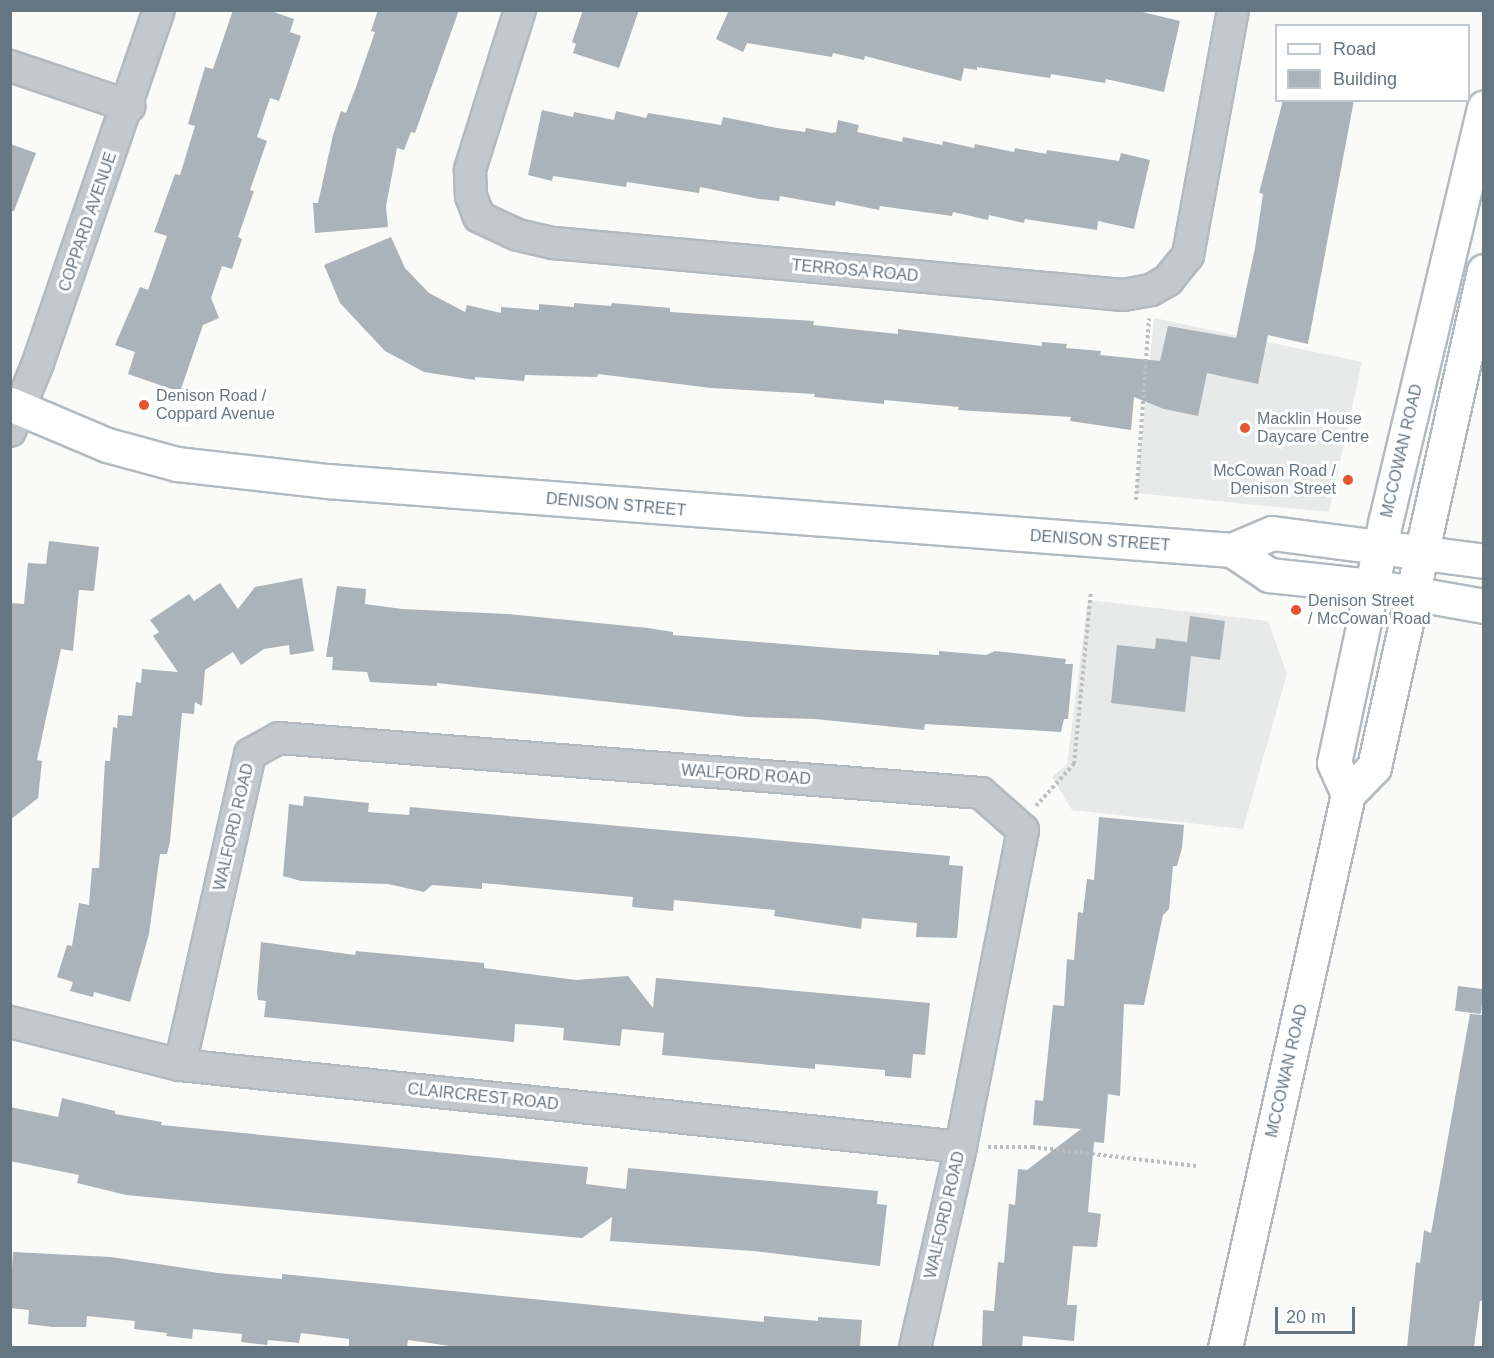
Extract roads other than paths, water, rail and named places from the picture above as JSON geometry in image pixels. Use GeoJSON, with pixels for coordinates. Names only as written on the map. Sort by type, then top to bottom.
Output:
{"type":"FeatureCollection","features":[{"type":"Feature","properties":{"kind":"main road","name":"MCCOWAN ROAD"},"geometry":{"type":"LineString","coordinates":[[1225,1347],[1348,794],[1334,763],[1380,546],[1484,107]]}},
{"type":"Feature","properties":{"kind":"main road"},"geometry":{"type":"LineString","coordinates":[[1348,794],[1374,767],[1484,271]]}},
{"type":"Feature","properties":{"kind":"main road","name":"DENISON STREET"},"geometry":{"type":"LineString","coordinates":[[13,414],[107,445],[177,464],[254,473],[864,525],[1232,549],[1272,533],[1484,561]]}},
{"type":"Feature","properties":{"kind":"main road"},"geometry":{"type":"LineString","coordinates":[[1232,549],[1269,576],[1372,586],[1484,606]]}},
{"type":"Feature","properties":{"kind":"street","name":"COPPARD AVENUE"},"geometry":{"type":"LineString","coordinates":[[13,414],[38,363],[129,106],[159,10]]}},
{"type":"Feature","properties":{"kind":"street","name":"TERROSA ROAD"},"geometry":{"type":"LineString","coordinates":[[520,10],[470,170],[471,196],[479,217],[518,235],[554,243],[1123,295],[1151,290],[1168,280],[1188,255],[1233,10]]}},
{"type":"Feature","properties":{"kind":"street"},"geometry":{"type":"LineString","coordinates":[[10,66],[129,106]]}},
{"type":"Feature","properties":{"kind":"street","name":"WALFORD ROAD"},"geometry":{"type":"LineString","coordinates":[[180,1065],[250,754],[279,738],[981,793],[1023,830],[961,1148],[915,1347]]}},
{"type":"Feature","properties":{"kind":"street","name":"CLAIRCREST ROAD"},"geometry":{"type":"LineString","coordinates":[[10,1022],[180,1065],[961,1148]]}},
{"type":"Feature","properties":{"kind":"place","name":"Denison Road / Coppard Avenue"},"geometry":{"type":"Point","coordinates":[144,405]}},
{"type":"Feature","properties":{"kind":"place","name":"Macklin House Daycare Centre"},"geometry":{"type":"Point","coordinates":[1245,428]}},
{"type":"Feature","properties":{"kind":"place","name":"McCowan Road / Denison Street"},"geometry":{"type":"Point","coordinates":[1348,480]}},
{"type":"Feature","properties":{"kind":"place","name":"Denison Street / McCowan Road"},"geometry":{"type":"Point","coordinates":[1296,610]}}]}
